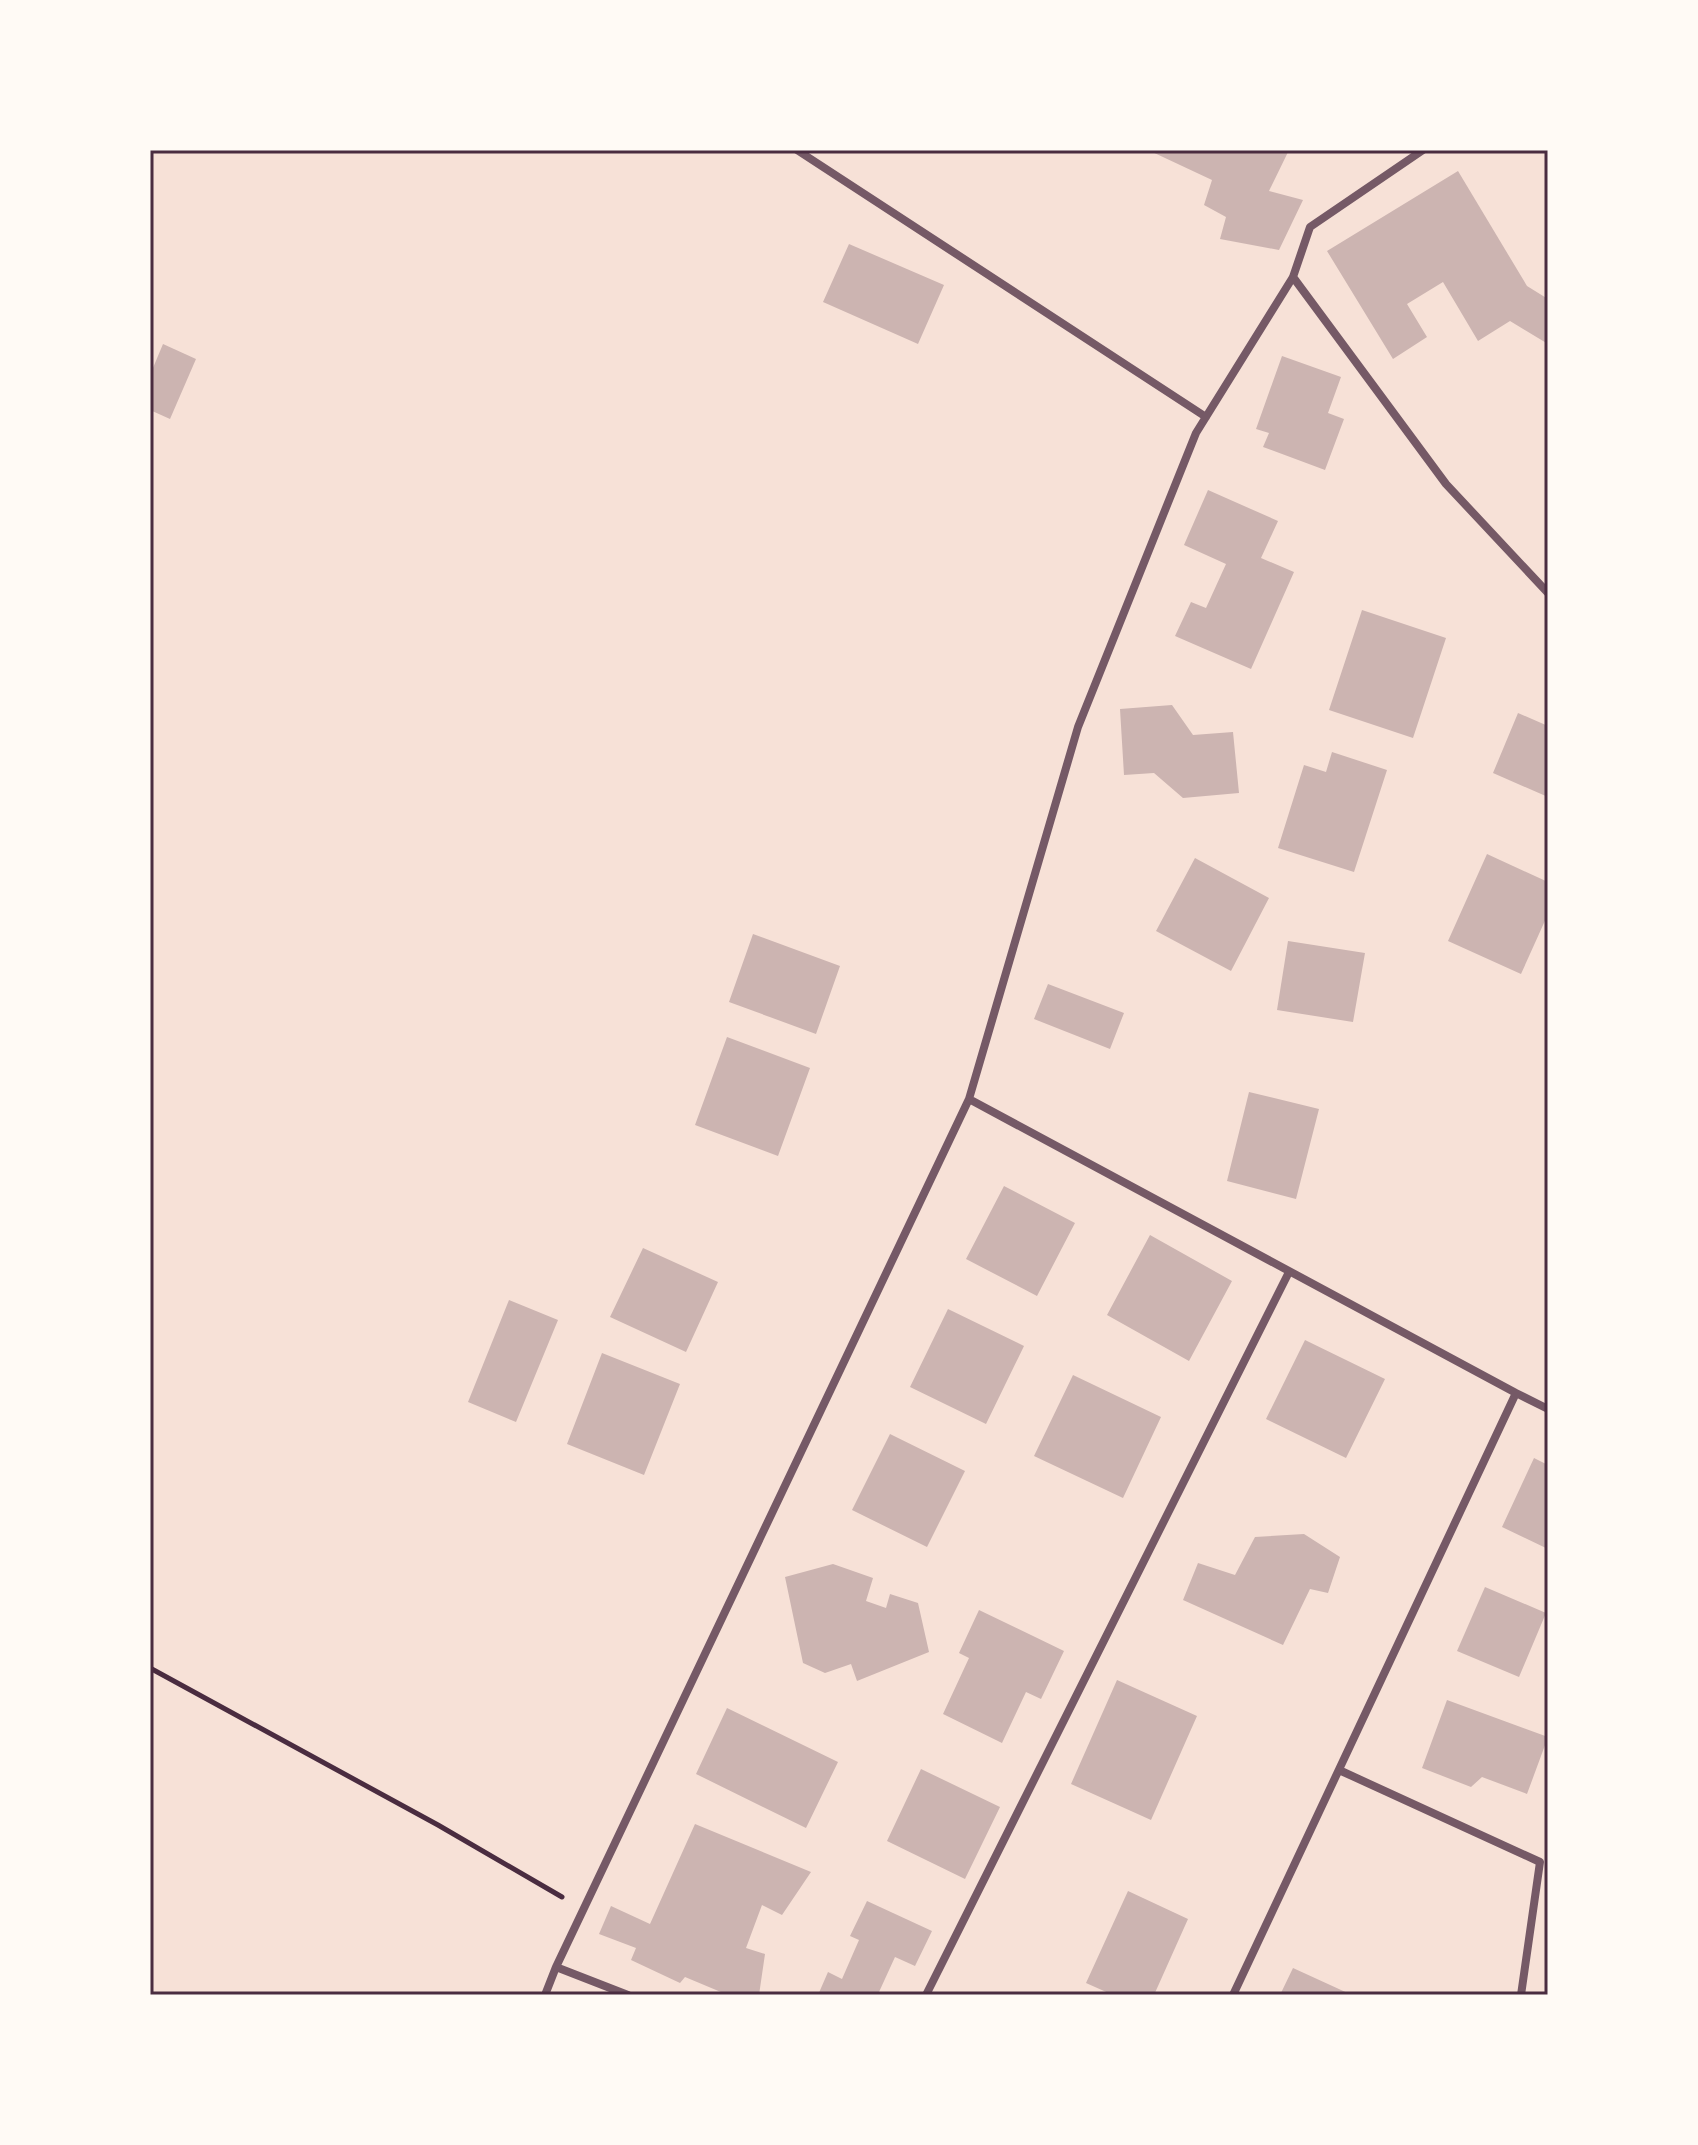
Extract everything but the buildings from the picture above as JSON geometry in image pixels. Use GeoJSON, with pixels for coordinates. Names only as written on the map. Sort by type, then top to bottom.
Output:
{"type":"FeatureCollection","features":[{"type":"Feature","properties":{"kind":"street"},"geometry":{"type":"LineString","coordinates":[[797,150],[1206,417]]}},
{"type":"Feature","properties":{"kind":"street"},"geometry":{"type":"LineString","coordinates":[[545,1995],[969,1099],[1078,727],[1196,433],[1293,277],[1310,227],[1423,150]]}},
{"type":"Feature","properties":{"kind":"street"},"geometry":{"type":"LineString","coordinates":[[1293,277],[1446,484],[1548,593]]}},
{"type":"Feature","properties":{"kind":"street"},"geometry":{"type":"LineString","coordinates":[[969,1099],[1548,1409]]}},
{"type":"Feature","properties":{"kind":"street"},"geometry":{"type":"LineString","coordinates":[[926,1995],[1289,1272]]}},
{"type":"Feature","properties":{"kind":"street"},"geometry":{"type":"LineString","coordinates":[[1233,1995],[1516,1393]]}},
{"type":"Feature","properties":{"kind":"street"},"geometry":{"type":"LineString","coordinates":[[1339,1770],[1540,1862],[1521,1995]]}},
{"type":"Feature","properties":{"kind":"street"},"geometry":{"type":"LineString","coordinates":[[556,1967],[628,1995]]}},
{"type":"Feature","properties":{"kind":"path"},"geometry":{"type":"LineString","coordinates":[[150,1668],[438,1825],[584,1909]]}}]}
